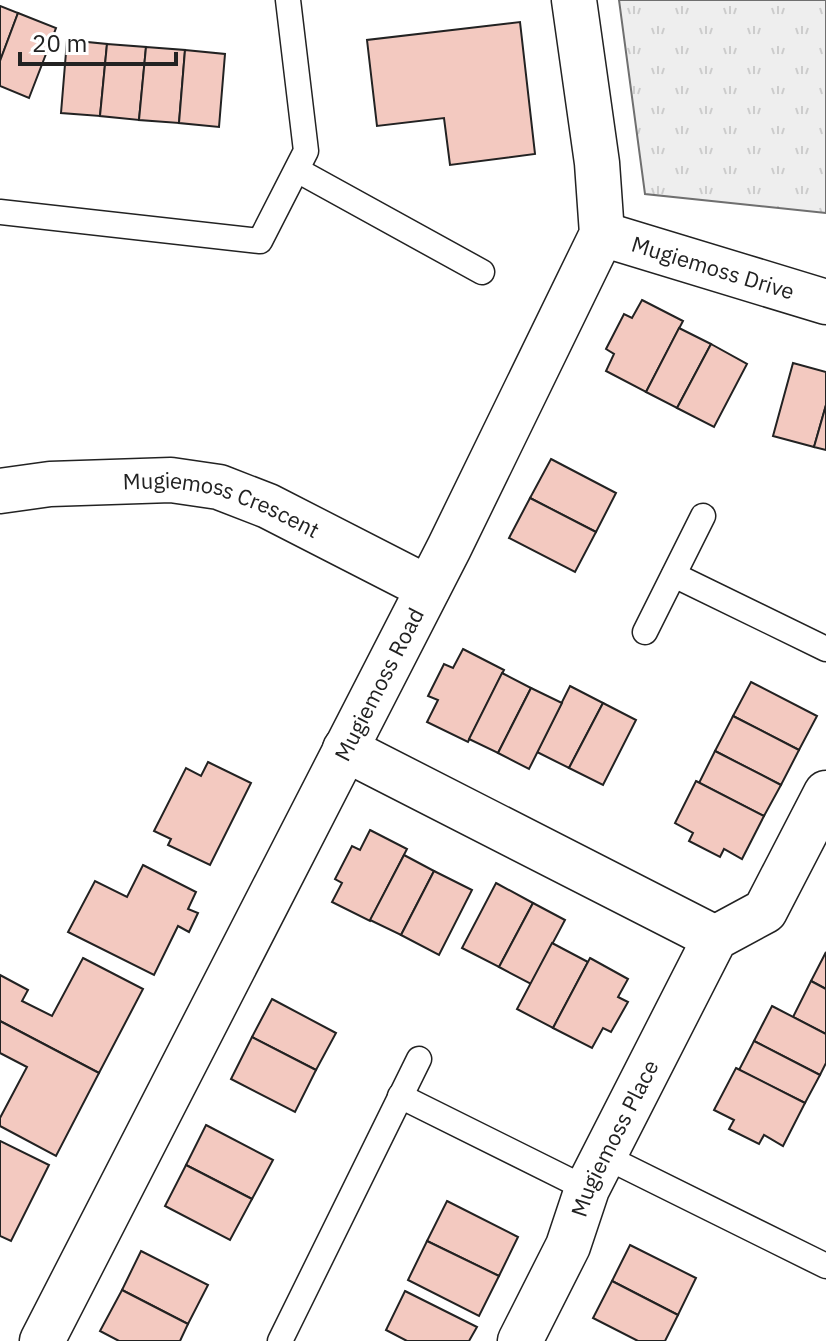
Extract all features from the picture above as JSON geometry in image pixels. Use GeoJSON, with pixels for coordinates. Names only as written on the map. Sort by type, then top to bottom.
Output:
{"type":"FeatureCollection","features":[{"type":"Feature","properties":{"kind":"street"},"geometry":{"type":"LineString","coordinates":[[574,0],[597,163],[602,234]]}},
{"type":"Feature","properties":{"kind":"street","name":"Mugiemoss Drive"},"geometry":{"type":"LineString","coordinates":[[602,234],[826,302]]}},
{"type":"Feature","properties":{"kind":"street","name":"Mugiemoss Road"},"geometry":{"type":"LineString","coordinates":[[42,1341],[428,588],[602,234]]}},
{"type":"Feature","properties":{"kind":"street","name":"Mugiemoss Crescent"},"geometry":{"type":"LineString","coordinates":[[0,491],[50,484],[171,480],[219,487],[268,506],[428,588]]}},
{"type":"Feature","properties":{"kind":"street"},"geometry":{"type":"LineString","coordinates":[[345,749],[715,938],[765,911],[826,793]]}},
{"type":"Feature","properties":{"kind":"street","name":"Mugiemoss Place"},"geometry":{"type":"LineString","coordinates":[[520,1341],[568,1246],[596,1172],[715,938]]}},
{"type":"Feature","properties":{"kind":"lane"},"geometry":{"type":"LineString","coordinates":[[0,212],[260,241],[306,151],[288,0]]}},
{"type":"Feature","properties":{"kind":"lane"},"geometry":{"type":"LineString","coordinates":[[297,170],[482,272]]}},
{"type":"Feature","properties":{"kind":"lane"},"geometry":{"type":"LineString","coordinates":[[645,632],[703,516]]}},
{"type":"Feature","properties":{"kind":"lane"},"geometry":{"type":"LineString","coordinates":[[674,575],[826,649]]}},
{"type":"Feature","properties":{"kind":"lane"},"geometry":{"type":"LineString","coordinates":[[280,1341],[419,1059]]}},
{"type":"Feature","properties":{"kind":"lane"},"geometry":{"type":"LineString","coordinates":[[400,1096],[826,1266]]}},
{"type":"Feature","properties":{"kind":"green space"},"geometry":{"type":"Polygon","coordinates":[[[619,0],[826,0],[826,213],[645,194],[619,0]]]}},
{"type":"Feature","properties":{"kind":"building"},"geometry":{"type":"Polygon","coordinates":[[[0,6],[18,13],[0,61],[0,6]]]}},
{"type":"Feature","properties":{"kind":"building"},"geometry":{"type":"Polygon","coordinates":[[[18,13],[56,28],[29,98],[0,86],[0,61],[18,13]]]}},
{"type":"Feature","properties":{"kind":"building"},"geometry":{"type":"Polygon","coordinates":[[[520,22],[535,154],[450,165],[444,118],[377,126],[367,40],[520,22]]]}},
{"type":"Feature","properties":{"kind":"building"},"geometry":{"type":"Polygon","coordinates":[[[67,40],[107,44],[100,116],[61,113],[67,40]]]}},
{"type":"Feature","properties":{"kind":"building"},"geometry":{"type":"Polygon","coordinates":[[[107,44],[146,47],[139,120],[100,116],[107,44]]]}},
{"type":"Feature","properties":{"kind":"building"},"geometry":{"type":"Polygon","coordinates":[[[146,47],[185,50],[179,123],[139,120],[146,47]]]}},
{"type":"Feature","properties":{"kind":"building"},"geometry":{"type":"Polygon","coordinates":[[[185,50],[225,54],[219,127],[179,123],[185,50]]]}},
{"type":"Feature","properties":{"kind":"building"},"geometry":{"type":"Polygon","coordinates":[[[642,300],[683,321],[646,392],[606,371],[614,354],[606,349],[624,314],[632,318],[642,300]]]}},
{"type":"Feature","properties":{"kind":"building"},"geometry":{"type":"Polygon","coordinates":[[[679,328],[711,344],[677,408],[646,392],[679,328]]]}},
{"type":"Feature","properties":{"kind":"building"},"geometry":{"type":"Polygon","coordinates":[[[711,344],[747,364],[714,427],[677,408],[711,344]]]}},
{"type":"Feature","properties":{"kind":"building"},"geometry":{"type":"Polygon","coordinates":[[[793,363],[826,372],[826,405],[814,447],[773,436],[793,363]]]}},
{"type":"Feature","properties":{"kind":"building"},"geometry":{"type":"Polygon","coordinates":[[[826,405],[826,450],[814,447],[826,405]]]}},
{"type":"Feature","properties":{"kind":"building"},"geometry":{"type":"Polygon","coordinates":[[[551,459],[616,493],[596,532],[530,498],[551,459]]]}},
{"type":"Feature","properties":{"kind":"building"},"geometry":{"type":"Polygon","coordinates":[[[530,498],[596,532],[575,572],[509,538],[530,498]]]}},
{"type":"Feature","properties":{"kind":"building"},"geometry":{"type":"Polygon","coordinates":[[[463,649],[504,670],[468,742],[427,722],[438,700],[428,696],[444,664],[453,668],[463,649]]]}},
{"type":"Feature","properties":{"kind":"building"},"geometry":{"type":"Polygon","coordinates":[[[502,673],[531,688],[498,753],[469,739],[502,673]]]}},
{"type":"Feature","properties":{"kind":"building"},"geometry":{"type":"Polygon","coordinates":[[[751,682],[817,716],[799,750],[733,716],[751,682]]]}},
{"type":"Feature","properties":{"kind":"building"},"geometry":{"type":"Polygon","coordinates":[[[570,686],[603,703],[569,768],[537,752],[570,686]]]}},
{"type":"Feature","properties":{"kind":"building"},"geometry":{"type":"Polygon","coordinates":[[[531,688],[562,703],[529,769],[498,753],[531,688]]]}},
{"type":"Feature","properties":{"kind":"building"},"geometry":{"type":"Polygon","coordinates":[[[603,703],[636,720],[603,785],[569,768],[603,703]]]}},
{"type":"Feature","properties":{"kind":"building"},"geometry":{"type":"Polygon","coordinates":[[[733,716],[799,750],[781,785],[715,751],[733,716]]]}},
{"type":"Feature","properties":{"kind":"building"},"geometry":{"type":"Polygon","coordinates":[[[715,751],[781,785],[764,816],[699,783],[715,751]]]}},
{"type":"Feature","properties":{"kind":"building"},"geometry":{"type":"Polygon","coordinates":[[[208,762],[251,783],[210,865],[168,845],[171,839],[154,831],[186,768],[201,776],[208,762]]]}},
{"type":"Feature","properties":{"kind":"building"},"geometry":{"type":"Polygon","coordinates":[[[696,781],[764,816],[742,859],[724,849],[720,857],[689,841],[693,833],[675,823],[696,781]]]}},
{"type":"Feature","properties":{"kind":"building"},"geometry":{"type":"Polygon","coordinates":[[[370,830],[407,849],[370,921],[332,902],[342,883],[335,879],[352,846],[360,850],[370,830]]]}},
{"type":"Feature","properties":{"kind":"building"},"geometry":{"type":"Polygon","coordinates":[[[404,855],[434,871],[401,935],[370,920],[404,855]]]}},
{"type":"Feature","properties":{"kind":"building"},"geometry":{"type":"Polygon","coordinates":[[[143,865],[196,892],[188,909],[198,913],[189,932],[178,926],[154,975],[68,932],[95,881],[127,897],[143,865]]]}},
{"type":"Feature","properties":{"kind":"building"},"geometry":{"type":"Polygon","coordinates":[[[434,871],[472,890],[439,955],[401,935],[434,871]]]}},
{"type":"Feature","properties":{"kind":"building"},"geometry":{"type":"Polygon","coordinates":[[[496,883],[533,903],[499,967],[462,948],[496,883]]]}},
{"type":"Feature","properties":{"kind":"building"},"geometry":{"type":"Polygon","coordinates":[[[533,903],[565,920],[531,984],[499,967],[533,903]]]}},
{"type":"Feature","properties":{"kind":"building"},"geometry":{"type":"Polygon","coordinates":[[[552,943],[588,962],[553,1028],[517,1009],[552,943]]]}},
{"type":"Feature","properties":{"kind":"building"},"geometry":{"type":"Polygon","coordinates":[[[826,952],[826,989],[811,981],[826,952]]]}},
{"type":"Feature","properties":{"kind":"building"},"geometry":{"type":"Polygon","coordinates":[[[83,958],[143,989],[99,1073],[0,1021],[0,975],[28,990],[22,1001],[52,1016],[83,958]]]}},
{"type":"Feature","properties":{"kind":"building"},"geometry":{"type":"Polygon","coordinates":[[[590,958],[628,979],[618,997],[628,1002],[611,1032],[603,1028],[592,1048],[553,1028],[590,958]]]}},
{"type":"Feature","properties":{"kind":"building"},"geometry":{"type":"Polygon","coordinates":[[[811,981],[826,989],[826,1034],[793,1017],[811,981]]]}},
{"type":"Feature","properties":{"kind":"building"},"geometry":{"type":"Polygon","coordinates":[[[272,999],[336,1033],[316,1070],[252,1037],[272,999]]]}},
{"type":"Feature","properties":{"kind":"building"},"geometry":{"type":"Polygon","coordinates":[[[772,1006],[826,1034],[826,1063],[820,1075],[754,1041],[772,1006]]]}},
{"type":"Feature","properties":{"kind":"building"},"geometry":{"type":"Polygon","coordinates":[[[0,1021],[99,1073],[56,1156],[0,1126],[0,1118],[27,1067],[0,1053],[0,1021]]]}},
{"type":"Feature","properties":{"kind":"building"},"geometry":{"type":"Polygon","coordinates":[[[252,1037],[316,1070],[295,1112],[231,1079],[252,1037]]]}},
{"type":"Feature","properties":{"kind":"building"},"geometry":{"type":"Polygon","coordinates":[[[754,1041],[820,1075],[805,1103],[739,1070],[754,1041]]]}},
{"type":"Feature","properties":{"kind":"building"},"geometry":{"type":"Polygon","coordinates":[[[736,1068],[805,1103],[783,1146],[764,1135],[759,1144],[729,1129],[734,1120],[714,1110],[736,1068]]]}},
{"type":"Feature","properties":{"kind":"building"},"geometry":{"type":"Polygon","coordinates":[[[206,1125],[273,1160],[252,1199],[186,1165],[206,1125]]]}},
{"type":"Feature","properties":{"kind":"building"},"geometry":{"type":"Polygon","coordinates":[[[0,1141],[49,1165],[11,1241],[0,1236],[0,1141]]]}},
{"type":"Feature","properties":{"kind":"building"},"geometry":{"type":"Polygon","coordinates":[[[186,1165],[252,1199],[230,1240],[165,1206],[186,1165]]]}},
{"type":"Feature","properties":{"kind":"building"},"geometry":{"type":"Polygon","coordinates":[[[447,1201],[518,1237],[499,1276],[427,1241],[447,1201]]]}},
{"type":"Feature","properties":{"kind":"building"},"geometry":{"type":"Polygon","coordinates":[[[427,1241],[499,1276],[479,1316],[408,1280],[427,1241]]]}},
{"type":"Feature","properties":{"kind":"building"},"geometry":{"type":"Polygon","coordinates":[[[630,1245],[696,1278],[678,1315],[612,1281],[630,1245]]]}},
{"type":"Feature","properties":{"kind":"building"},"geometry":{"type":"Polygon","coordinates":[[[141,1251],[208,1285],[188,1324],[122,1290],[141,1251]]]}},
{"type":"Feature","properties":{"kind":"building"},"geometry":{"type":"Polygon","coordinates":[[[612,1281],[678,1315],[665,1341],[638,1341],[593,1318],[612,1281]]]}},
{"type":"Feature","properties":{"kind":"building"},"geometry":{"type":"Polygon","coordinates":[[[122,1290],[188,1324],[180,1341],[119,1341],[100,1331],[122,1290]]]}},
{"type":"Feature","properties":{"kind":"building"},"geometry":{"type":"Polygon","coordinates":[[[405,1291],[477,1327],[469,1341],[407,1341],[386,1330],[405,1291]]]}}]}
